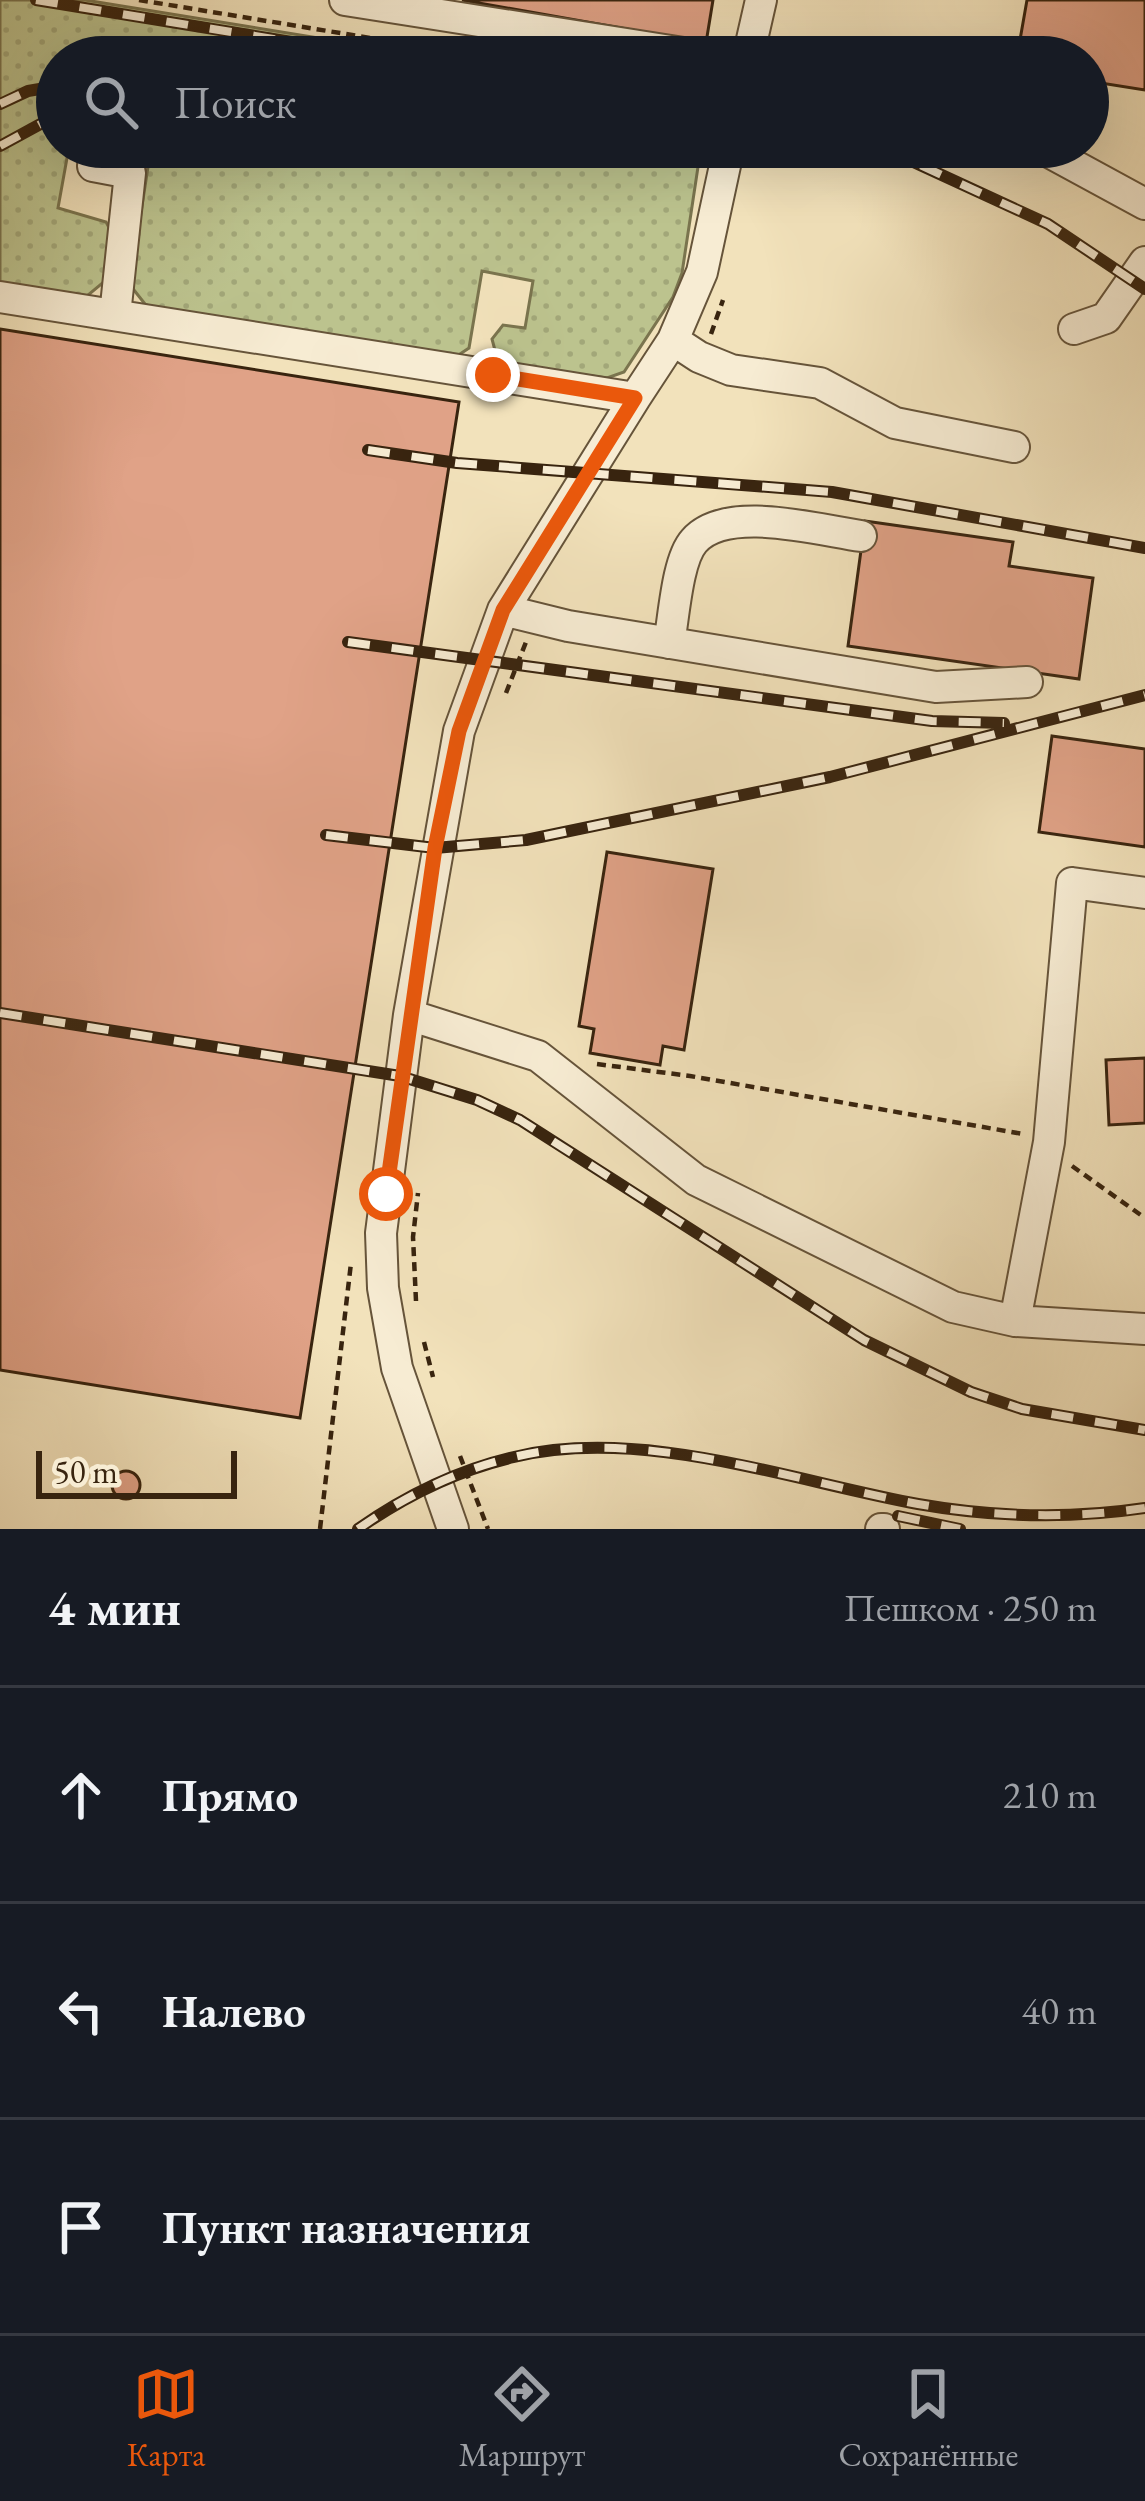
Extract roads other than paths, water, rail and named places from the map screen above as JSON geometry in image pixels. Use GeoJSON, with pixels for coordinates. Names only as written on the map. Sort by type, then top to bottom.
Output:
{"type":"FeatureCollection","features":[{"type":"Feature","properties":{"kind":"lane"},"geometry":{"type":"LineString","coordinates":[[345,0],[440,7],[596,36]]}},
{"type":"Feature","properties":{"kind":"lane"},"geometry":{"type":"LineString","coordinates":[[753,36],[761,0]]}},
{"type":"Feature","properties":{"kind":"lane"},"geometry":{"type":"LineString","coordinates":[[104,168],[130,173],[115,315]]}},
{"type":"Feature","properties":{"kind":"lane"},"geometry":{"type":"LineString","coordinates":[[453,1529],[397,1368],[383,1288],[381,1233],[435,848],[459,731],[503,610],[635,398],[686,349],[724,168]]}},
{"type":"Feature","properties":{"kind":"lane"},"geometry":{"type":"LineString","coordinates":[[1079,168],[1145,203]]}},
{"type":"Feature","properties":{"kind":"lane"},"geometry":{"type":"LineString","coordinates":[[1074,329],[1106,318],[1145,262]]}},
{"type":"Feature","properties":{"kind":"lane"},"geometry":{"type":"LineString","coordinates":[[0,297],[635,398]]}},
{"type":"Feature","properties":{"kind":"lane"},"geometry":{"type":"LineString","coordinates":[[686,349],[731,370],[820,383],[895,423],[1014,447]]}},
{"type":"Feature","properties":{"kind":"lane"},"geometry":{"type":"LineString","coordinates":[[669,643],[680,577],[692,542],[718,525],[760,521],[861,536]]}},
{"type":"Feature","properties":{"kind":"lane"},"geometry":{"type":"LineString","coordinates":[[503,610],[936,687],[1027,682]]}},
{"type":"Feature","properties":{"kind":"lane"},"geometry":{"type":"LineString","coordinates":[[1015,1321],[1049,1142],[1072,883],[1145,893]]}},
{"type":"Feature","properties":{"kind":"lane"},"geometry":{"type":"LineString","coordinates":[[410,1015],[538,1056],[696,1180],[952,1307],[1015,1321],[1145,1329]]}},
{"type":"Feature","properties":{"kind":"railway"},"geometry":{"type":"LineString","coordinates":[[36,0],[256,36]]}},
{"type":"Feature","properties":{"kind":"railway"},"geometry":{"type":"LineString","coordinates":[[0,104],[36,90]]}},
{"type":"Feature","properties":{"kind":"railway"},"geometry":{"type":"LineString","coordinates":[[0,146],[36,126]]}},
{"type":"Feature","properties":{"kind":"railway"},"geometry":{"type":"LineString","coordinates":[[927,168],[1048,224],[1145,289]]}},
{"type":"Feature","properties":{"kind":"railway"},"geometry":{"type":"LineString","coordinates":[[368,450],[457,463],[832,492],[1145,548]]}},
{"type":"Feature","properties":{"kind":"railway"},"geometry":{"type":"LineString","coordinates":[[348,642],[932,721],[1004,723]]}},
{"type":"Feature","properties":{"kind":"railway"},"geometry":{"type":"LineString","coordinates":[[326,835],[435,848],[526,840],[830,777],[1145,695]]}},
{"type":"Feature","properties":{"kind":"railway"},"geometry":{"type":"LineString","coordinates":[[0,1013],[400,1076],[477,1100],[520,1120],[864,1340],[971,1392],[1022,1409],[1145,1430]]}},
{"type":"Feature","properties":{"kind":"railway"},"geometry":{"type":"LineString","coordinates":[[358,1529],[452,1477],[493,1462],[563,1449],[665,1452],[974,1512],[1060,1515],[1145,1508]]}},
{"type":"Feature","properties":{"kind":"railway"},"geometry":{"type":"LineString","coordinates":[[898,1516],[960,1529]]}}]}
